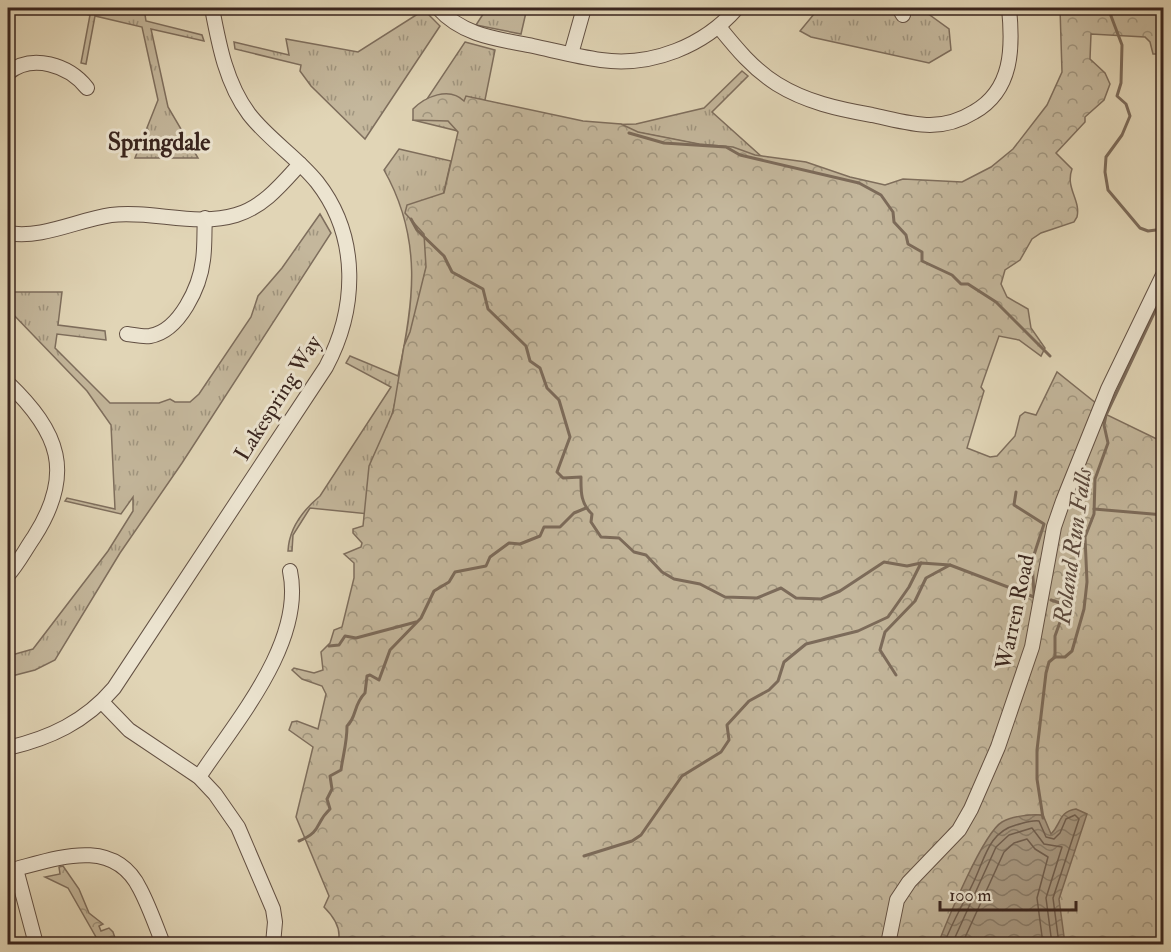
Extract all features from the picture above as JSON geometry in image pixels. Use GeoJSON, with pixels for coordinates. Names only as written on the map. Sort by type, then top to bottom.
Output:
{"type":"FeatureCollection","features":[{"type":"Feature","properties":{"kind":"street","name":"Lakespring Way"},"geometry":{"type":"LineString","coordinates":[[8,748],[46,737],[69,727],[102,702],[134,660],[326,367],[338,344],[349,303],[350,282],[346,244],[329,202],[317,183],[300,164],[261,129],[236,94],[227,72],[212,8]]}},
{"type":"Feature","properties":{"kind":"street"},"geometry":{"type":"LineString","coordinates":[[438,8],[456,24],[478,34],[602,60],[642,60],[683,48],[718,27],[737,8]]}},
{"type":"Feature","properties":{"kind":"street"},"geometry":{"type":"LineString","coordinates":[[571,54],[584,8]]}},
{"type":"Feature","properties":{"kind":"street"},"geometry":{"type":"LineString","coordinates":[[718,27],[761,73],[799,96],[844,110],[930,125],[964,118],[988,102],[997,92],[1009,65],[1012,37],[1009,8]]}},
{"type":"Feature","properties":{"kind":"street"},"geometry":{"type":"LineString","coordinates":[[8,74],[18,66],[37,63],[69,72],[87,88]]}},
{"type":"Feature","properties":{"kind":"street"},"geometry":{"type":"LineString","coordinates":[[8,232],[26,235],[113,215],[205,218],[235,215],[248,210],[279,188],[300,164]]}},
{"type":"Feature","properties":{"kind":"street"},"geometry":{"type":"LineString","coordinates":[[127,334],[151,336],[169,327],[176,320],[196,286],[200,274],[205,218]]}},
{"type":"Feature","properties":{"kind":"street","name":"Warren Road"},"geometry":{"type":"LineString","coordinates":[[888,945],[897,900],[909,882],[959,830],[971,809],[998,747],[1032,647],[1054,527],[1063,501],[1108,389],[1164,273]]}},
{"type":"Feature","properties":{"kind":"street"},"geometry":{"type":"LineString","coordinates":[[8,383],[45,424],[51,438],[57,472],[57,489],[44,520],[8,575]]}},
{"type":"Feature","properties":{"kind":"street"},"geometry":{"type":"LineString","coordinates":[[199,777],[279,652],[292,606],[290,571]]}},
{"type":"Feature","properties":{"kind":"street"},"geometry":{"type":"LineString","coordinates":[[102,702],[129,730],[199,777],[226,807],[247,846],[273,909],[275,922],[273,945]]}},
{"type":"Feature","properties":{"kind":"street"},"geometry":{"type":"LineString","coordinates":[[36,945],[12,870],[85,854],[110,857],[130,874],[140,887],[163,945]]}},
{"type":"Feature","properties":{"kind":"green space"},"geometry":{"type":"Polygon","coordinates":[[[62,8],[144,8],[146,21],[202,35],[204,41],[151,29],[168,107],[198,158],[135,158],[158,100],[142,27],[95,16],[86,64],[81,63],[90,15],[62,8]]]}},
{"type":"Feature","properties":{"kind":"green space"},"geometry":{"type":"Polygon","coordinates":[[[487,8],[527,8],[521,34],[476,25],[487,8]]]}},
{"type":"Feature","properties":{"kind":"green space"},"geometry":{"type":"Polygon","coordinates":[[[819,8],[920,8],[949,29],[951,50],[929,63],[811,37],[800,31],[819,8]]]}},
{"type":"Feature","properties":{"kind":"green space"},"geometry":{"type":"Polygon","coordinates":[[[1060,8],[1163,8],[1163,54],[1153,54],[1150,42],[1145,37],[1091,34],[1090,59],[1105,73],[1110,84],[1104,100],[1085,117],[1085,122],[1056,153],[1072,169],[1070,182],[1077,205],[1077,217],[1074,222],[1041,233],[1032,239],[1020,260],[1005,270],[1001,284],[1007,297],[1028,309],[1031,328],[1045,348],[1041,356],[1019,340],[999,336],[981,387],[984,391],[967,448],[990,457],[997,456],[1015,436],[1020,416],[1025,412],[1036,415],[1057,372],[1097,404],[1103,413],[1163,442],[1163,944],[327,944],[338,942],[339,932],[324,907],[329,896],[296,817],[313,747],[289,730],[292,722],[297,721],[318,729],[326,694],[322,686],[302,679],[292,670],[294,668],[314,673],[323,670],[321,652],[330,643],[334,630],[342,627],[354,578],[354,563],[344,554],[361,547],[362,543],[353,533],[353,529],[363,526],[369,466],[393,412],[404,346],[410,332],[426,267],[424,234],[405,213],[407,205],[444,193],[458,132],[448,121],[413,120],[413,109],[430,97],[451,94],[464,101],[466,96],[583,121],[621,124],[638,132],[699,144],[733,147],[755,155],[806,162],[850,177],[885,185],[903,179],[962,182],[991,167],[1013,149],[1047,105],[1062,72],[1060,8]]]}},
{"type":"Feature","properties":{"kind":"green space"},"geometry":{"type":"Polygon","coordinates":[[[424,10],[440,26],[365,139],[311,86],[300,71],[301,65],[235,49],[234,42],[289,55],[286,39],[358,52],[424,10]]]}},
{"type":"Feature","properties":{"kind":"green space"},"geometry":{"type":"Polygon","coordinates":[[[465,42],[495,50],[485,100],[466,97],[458,131],[413,120],[465,42]]]}},
{"type":"Feature","properties":{"kind":"green space"},"geometry":{"type":"Polygon","coordinates":[[[742,71],[748,76],[712,112],[762,157],[601,125],[636,124],[704,108],[742,71]]]}},
{"type":"Feature","properties":{"kind":"green space"},"geometry":{"type":"Polygon","coordinates":[[[399,149],[451,161],[369,514],[310,508],[293,535],[292,551],[288,551],[291,535],[298,520],[320,496],[391,387],[346,363],[350,356],[398,376],[408,323],[412,271],[405,221],[384,170],[399,149]]]}},
{"type":"Feature","properties":{"kind":"green space"},"geometry":{"type":"Polygon","coordinates":[[[320,214],[331,233],[182,463],[120,553],[55,660],[35,670],[8,677],[8,656],[33,649],[108,551],[133,511],[133,497],[121,514],[65,501],[67,498],[115,509],[111,425],[87,391],[8,309],[8,292],[62,292],[58,325],[105,331],[106,340],[57,334],[55,348],[110,403],[159,403],[170,399],[175,402],[190,402],[199,394],[251,317],[258,296],[282,268],[320,214]]]}},
{"type":"Feature","properties":{"kind":"green space"},"geometry":{"type":"Polygon","coordinates":[[[63,866],[79,889],[89,913],[103,924],[99,926],[101,931],[109,928],[117,944],[100,944],[68,888],[45,877],[60,874],[59,867],[63,866]]]}},
{"type":"Feature","properties":{"kind":"water"},"geometry":{"type":"Polygon","coordinates":[[[1076,809],[1087,814],[1059,899],[1065,944],[938,944],[966,879],[994,829],[1011,818],[1043,815],[1051,834],[1063,815],[1076,809]]]}},
{"type":"Feature","properties":{"kind":"waterway"},"geometry":{"type":"LineString","coordinates":[[1108,8],[1122,45],[1121,83],[1117,96],[1126,104],[1130,116],[1122,135],[1106,157],[1105,172],[1108,190],[1140,228],[1148,231],[1164,229]]}},
{"type":"Feature","properties":{"kind":"waterway"},"geometry":{"type":"LineString","coordinates":[[629,133],[664,143],[726,147],[740,155],[859,183],[881,195],[893,212],[894,222],[906,235],[908,244],[922,252],[922,261],[952,275],[961,284],[968,284],[996,302],[1050,356]]}},
{"type":"Feature","properties":{"kind":"waterway"},"geometry":{"type":"LineString","coordinates":[[411,219],[417,230],[444,256],[452,272],[483,289],[488,309],[526,346],[530,361],[540,368],[547,388],[559,400],[570,437],[557,472],[563,478],[581,477],[583,501],[592,514],[591,522],[601,537],[619,538],[634,552],[646,555],[662,572],[674,579],[700,584],[725,597],[757,598],[781,588],[796,598],[821,599],[840,591],[884,562],[907,566],[921,563]]}},
{"type":"Feature","properties":{"kind":"waterway","name":"Roland Run Falls"},"geometry":{"type":"LineString","coordinates":[[1043,818],[1037,779],[1037,750],[1046,673],[1049,662],[1055,657],[1065,657],[1072,651],[1084,609],[1087,582],[1085,537],[1094,514],[1095,479],[1108,443],[1104,425],[1106,415],[1164,292]]}},
{"type":"Feature","properties":{"kind":"waterway"},"geometry":{"type":"LineString","coordinates":[[1016,492],[1014,505],[1044,524],[1032,561],[1034,595]]}},
{"type":"Feature","properties":{"kind":"waterway"},"geometry":{"type":"LineString","coordinates":[[299,841],[312,834],[330,809],[327,799],[332,789],[330,776],[341,770],[347,726],[365,693],[367,676],[370,675],[379,680],[390,650],[421,618],[434,591],[449,582],[455,572],[486,566],[490,557],[509,543],[520,544],[540,536],[544,527],[560,527],[574,513],[586,508]]}},
{"type":"Feature","properties":{"kind":"waterway"},"geometry":{"type":"LineString","coordinates":[[1094,509],[1164,515]]}},
{"type":"Feature","properties":{"kind":"waterway"},"geometry":{"type":"LineString","coordinates":[[584,856],[632,841],[641,835],[682,776],[721,752],[729,740],[727,725],[749,701],[769,690],[778,681],[784,662],[806,644],[858,631],[888,617],[909,587],[921,563],[950,565],[1034,597]]}},
{"type":"Feature","properties":{"kind":"waterway"},"geometry":{"type":"LineString","coordinates":[[896,675],[880,650],[885,632],[915,601],[926,578],[950,565]]}},
{"type":"Feature","properties":{"kind":"waterway"},"geometry":{"type":"LineString","coordinates":[[1051,600],[1063,604],[1064,611],[1055,636],[1055,657]]}},
{"type":"Feature","properties":{"kind":"waterway"},"geometry":{"type":"LineString","coordinates":[[329,646],[339,645],[345,636],[356,638],[416,622]]}},
{"type":"Feature","properties":{"kind":"district","name":"Springdale"},"geometry":{"type":"Point","coordinates":[159,142]}}]}
